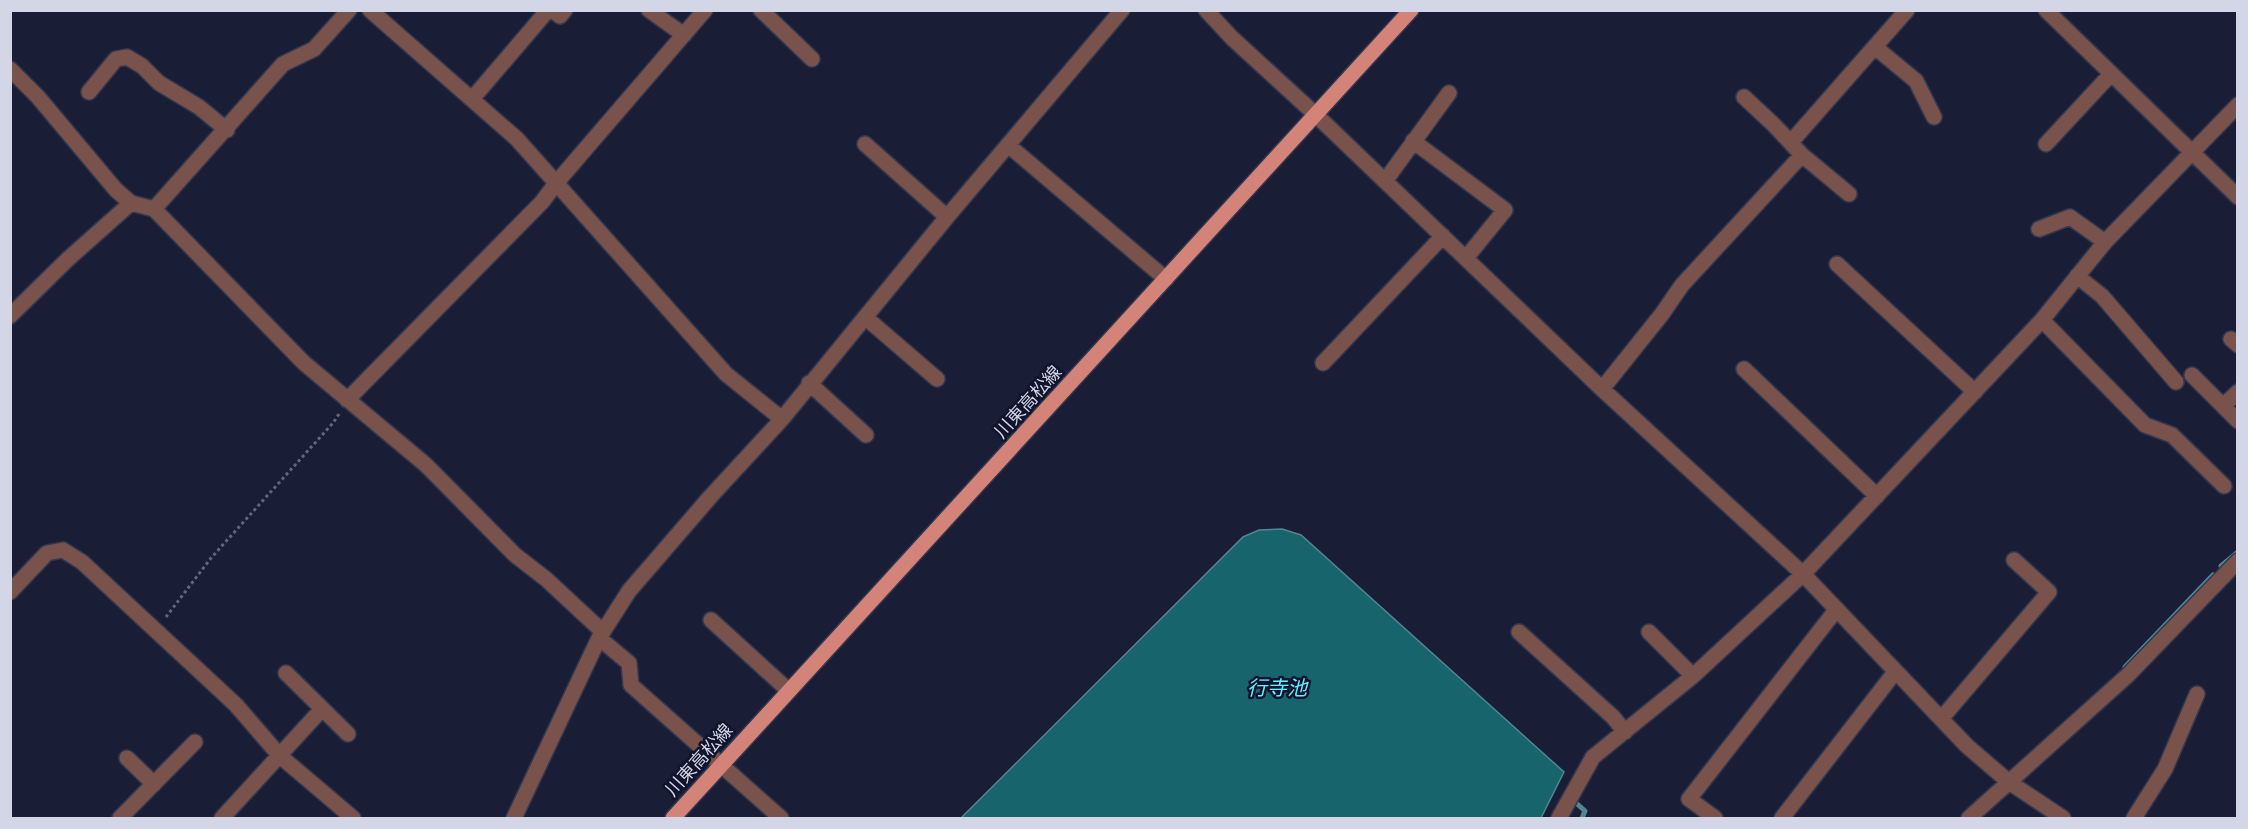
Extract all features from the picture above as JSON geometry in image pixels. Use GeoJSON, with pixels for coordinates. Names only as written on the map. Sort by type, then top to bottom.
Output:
{"type":"FeatureCollection","features":[{"type":"Feature","properties":{"kind":"main road","name":"川東高松線"},"geometry":{"type":"LineString","coordinates":[[673,819],[1410,10]]}},
{"type":"Feature","properties":{"kind":"street"},"geometry":{"type":"LineString","coordinates":[[154,209],[227,130],[283,64],[314,49],[349,10]]}},
{"type":"Feature","properties":{"kind":"street"},"geometry":{"type":"LineString","coordinates":[[370,10],[517,139],[726,374],[782,419]]}},
{"type":"Feature","properties":{"kind":"street"},"geometry":{"type":"LineString","coordinates":[[472,99],[550,10],[560,16],[565,10]]}},
{"type":"Feature","properties":{"kind":"street"},"geometry":{"type":"LineString","coordinates":[[649,10],[684,35]]}},
{"type":"Feature","properties":{"kind":"street"},"geometry":{"type":"LineString","coordinates":[[347,400],[542,202],[705,10]]}},
{"type":"Feature","properties":{"kind":"street"},"geometry":{"type":"LineString","coordinates":[[761,10],[812,58]]}},
{"type":"Feature","properties":{"kind":"street"},"geometry":{"type":"LineString","coordinates":[[514,819],[601,635],[629,591],[711,496],[782,419],[809,383],[1122,10]]}},
{"type":"Feature","properties":{"kind":"street"},"geometry":{"type":"LineString","coordinates":[[1206,10],[1232,38],[1316,115],[1602,389],[1803,574],[1967,746],[2009,782],[2063,819]]}},
{"type":"Feature","properties":{"kind":"street"},"geometry":{"type":"LineString","coordinates":[[2046,10],[2238,198]]}},
{"type":"Feature","properties":{"kind":"street"},"geometry":{"type":"LineString","coordinates":[[1791,142],[1875,47],[1898,14]]}},
{"type":"Feature","properties":{"kind":"street"},"geometry":{"type":"LineString","coordinates":[[1875,47],[1916,81],[1934,117]]}},
{"type":"Feature","properties":{"kind":"street"},"geometry":{"type":"LineString","coordinates":[[89,92],[116,59],[127,57],[142,66],[159,83],[199,108],[227,130]]}},
{"type":"Feature","properties":{"kind":"street"},"geometry":{"type":"LineString","coordinates":[[10,69],[38,98],[116,190],[132,203],[154,209],[304,363],[426,465],[515,555],[546,579],[629,663],[631,685],[781,819]]}},
{"type":"Feature","properties":{"kind":"street"},"geometry":{"type":"LineString","coordinates":[[2046,144],[2111,74]]}},
{"type":"Feature","properties":{"kind":"street"},"geometry":{"type":"LineString","coordinates":[[1385,181],[1449,93]]}},
{"type":"Feature","properties":{"kind":"street"},"geometry":{"type":"LineString","coordinates":[[1744,97],[1802,155],[1849,194]]}},
{"type":"Feature","properties":{"kind":"street"},"geometry":{"type":"LineString","coordinates":[[1560,819],[1593,757],[1694,676],[1803,574],[2042,320],[2105,242],[2238,105]]}},
{"type":"Feature","properties":{"kind":"street"},"geometry":{"type":"LineString","coordinates":[[1413,141],[1505,210],[1466,258]]}},
{"type":"Feature","properties":{"kind":"street"},"geometry":{"type":"LineString","coordinates":[[866,144],[947,217]]}},
{"type":"Feature","properties":{"kind":"street"},"geometry":{"type":"LineString","coordinates":[[1008,145],[1166,279]]}},
{"type":"Feature","properties":{"kind":"street"},"geometry":{"type":"LineString","coordinates":[[1602,389],[1662,314],[1682,285],[1802,155]]}},
{"type":"Feature","properties":{"kind":"street"},"geometry":{"type":"LineString","coordinates":[[10,316],[68,258],[132,203]]}},
{"type":"Feature","properties":{"kind":"street"},"geometry":{"type":"LineString","coordinates":[[2039,229],[2070,217],[2105,242]]}},
{"type":"Feature","properties":{"kind":"street"},"geometry":{"type":"LineString","coordinates":[[1323,363],[1443,236]]}},
{"type":"Feature","properties":{"kind":"street"},"geometry":{"type":"LineString","coordinates":[[1837,264],[1975,392]]}},
{"type":"Feature","properties":{"kind":"street"},"geometry":{"type":"LineString","coordinates":[[2077,276],[2102,296],[2176,382]]}},
{"type":"Feature","properties":{"kind":"street"},"geometry":{"type":"LineString","coordinates":[[865,317],[937,380]]}},
{"type":"Feature","properties":{"kind":"street"},"geometry":{"type":"LineString","coordinates":[[2042,320],[2145,424],[2172,435],[2224,486]]}},
{"type":"Feature","properties":{"kind":"street"},"geometry":{"type":"LineString","coordinates":[[1744,369],[1877,496]]}},
{"type":"Feature","properties":{"kind":"street"},"geometry":{"type":"LineString","coordinates":[[2192,375],[2238,421]]}},
{"type":"Feature","properties":{"kind":"street"},"geometry":{"type":"LineString","coordinates":[[809,383],[866,435]]}},
{"type":"Feature","properties":{"kind":"street"},"geometry":{"type":"LineString","coordinates":[[2223,406],[2238,392]]}},
{"type":"Feature","properties":{"kind":"street"},"geometry":{"type":"LineString","coordinates":[[10,592],[47,553],[63,550],[82,562],[236,705],[280,756],[353,819]]}},
{"type":"Feature","properties":{"kind":"street"},"geometry":{"type":"LineString","coordinates":[[1941,719],[2049,592],[2014,560]]}},
{"type":"Feature","properties":{"kind":"street"},"geometry":{"type":"LineString","coordinates":[[1969,819],[2128,675],[2238,561]]}},
{"type":"Feature","properties":{"kind":"street"},"geometry":{"type":"LineString","coordinates":[[1715,819],[1689,799],[1836,610]]}},
{"type":"Feature","properties":{"kind":"street"},"geometry":{"type":"LineString","coordinates":[[711,620],[789,691]]}},
{"type":"Feature","properties":{"kind":"street"},"geometry":{"type":"LineString","coordinates":[[1649,632],[1694,676]]}},
{"type":"Feature","properties":{"kind":"street"},"geometry":{"type":"LineString","coordinates":[[1519,633],[1613,717],[1625,732]]}},
{"type":"Feature","properties":{"kind":"street"},"geometry":{"type":"LineString","coordinates":[[1782,819],[1895,672]]}},
{"type":"Feature","properties":{"kind":"street"},"geometry":{"type":"LineString","coordinates":[[286,673],[348,734]]}},
{"type":"Feature","properties":{"kind":"street"},"geometry":{"type":"LineString","coordinates":[[2134,819],[2165,769],[2197,694]]}},
{"type":"Feature","properties":{"kind":"street"},"geometry":{"type":"LineString","coordinates":[[222,819],[322,709]]}},
{"type":"Feature","properties":{"kind":"street"},"geometry":{"type":"LineString","coordinates":[[120,819],[195,742]]}},
{"type":"Feature","properties":{"kind":"street"},"geometry":{"type":"LineString","coordinates":[[127,758],[154,784]]}},
{"type":"Feature","properties":{"kind":"path"},"geometry":{"type":"LineString","coordinates":[[156,630],[211,558],[333,423],[347,400]]}},
{"type":"Feature","properties":{"kind":"water","name":"行寺池"},"geometry":{"type":"Polygon","coordinates":[[[1282,529],[1301,535],[1564,772],[1541,818],[961,818],[1243,537],[1259,530],[1282,529]]]}},
{"type":"Feature","properties":{"kind":"waterway"},"geometry":{"type":"LineString","coordinates":[[2221,566],[2238,552]]}},
{"type":"Feature","properties":{"kind":"waterway"},"geometry":{"type":"LineString","coordinates":[[2125,667],[2213,575]]}},
{"type":"Feature","properties":{"kind":"waterway"},"geometry":{"type":"LineString","coordinates":[[1575,802],[1585,811],[1582,818]]}}]}
